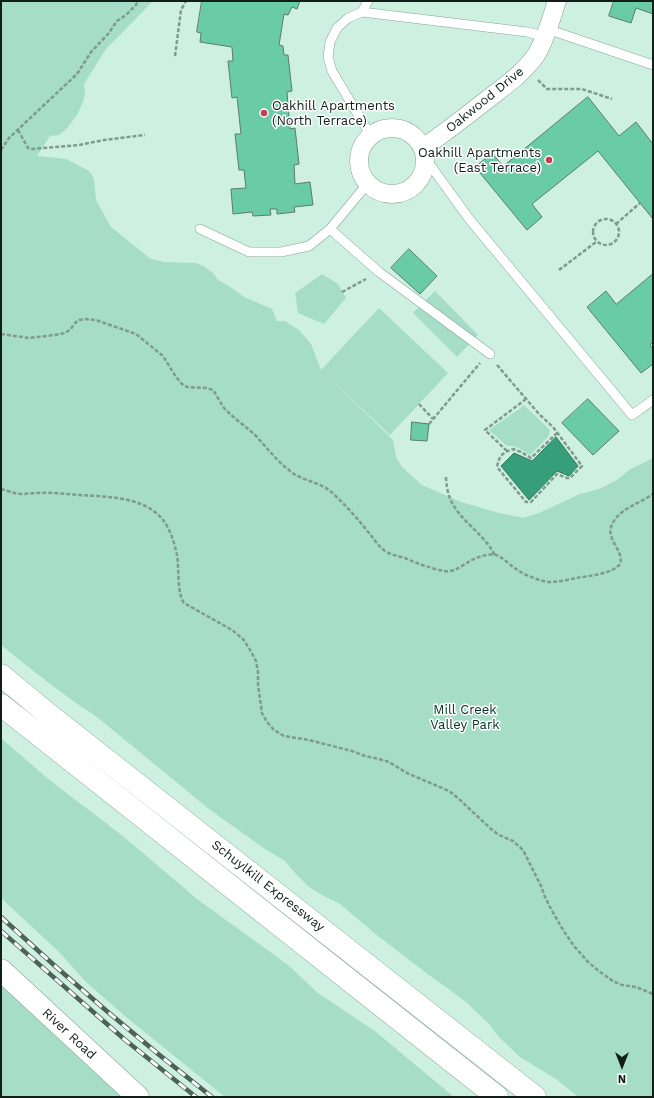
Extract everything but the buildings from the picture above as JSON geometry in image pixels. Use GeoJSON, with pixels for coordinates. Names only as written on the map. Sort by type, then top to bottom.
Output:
{"type":"FeatureCollection","features":[{"type":"Feature","properties":{"kind":"main road","name":"Schuylkill Expressway"},"geometry":{"type":"LineString","coordinates":[[1,675],[48,714],[535,1097]]}},
{"type":"Feature","properties":{"kind":"main road","name":"Schuylkill Expressway"},"geometry":{"type":"LineString","coordinates":[[1,705],[497,1097]]}},
{"type":"Feature","properties":{"kind":"main road","name":"River Road"},"geometry":{"type":"LineString","coordinates":[[1,970],[138,1097]]}},
{"type":"Feature","properties":{"kind":"street","name":"Oakwood Drive"},"geometry":{"type":"LineString","coordinates":[[424,153],[528,65],[546,33],[557,1]]}},
{"type":"Feature","properties":{"kind":"street"},"geometry":{"type":"LineString","coordinates":[[389,128],[410,132],[417,139],[424,153],[425,167],[422,175],[417,183],[410,189],[402,192],[393,194],[384,193],[375,189],[368,183],[362,174],[360,154],[364,144],[379,130],[389,128]]}},
{"type":"Feature","properties":{"kind":"lane"},"geometry":{"type":"LineString","coordinates":[[362,12],[368,1]]}},
{"type":"Feature","properties":{"kind":"lane"},"geometry":{"type":"LineString","coordinates":[[371,136],[332,71],[328,57],[330,42],[337,28],[348,18],[362,12],[546,33],[653,65]]}},
{"type":"Feature","properties":{"kind":"lane"},"geometry":{"type":"LineString","coordinates":[[424,153],[470,220],[632,415],[653,400]]}},
{"type":"Feature","properties":{"kind":"lane"},"geometry":{"type":"LineString","coordinates":[[200,229],[249,252],[281,252],[309,246],[330,229],[368,183]]}},
{"type":"Feature","properties":{"kind":"lane"},"geometry":{"type":"LineString","coordinates":[[330,229],[379,272],[490,354]]}},
{"type":"Feature","properties":{"kind":"path"},"geometry":{"type":"LineString","coordinates":[[1,150],[18,130],[77,74],[91,52],[108,34],[117,21],[126,16],[138,1]]}},
{"type":"Feature","properties":{"kind":"path"},"geometry":{"type":"LineString","coordinates":[[175,56],[181,10],[186,1]]}},
{"type":"Feature","properties":{"kind":"path"},"geometry":{"type":"LineString","coordinates":[[528,65],[538,81],[547,89],[582,89],[612,99]]}},
{"type":"Feature","properties":{"kind":"path"},"geometry":{"type":"LineString","coordinates":[[18,130],[28,148],[32,149],[79,145],[145,134]]}},
{"type":"Feature","properties":{"kind":"path"},"geometry":{"type":"LineString","coordinates":[[616,224],[640,203]]}},
{"type":"Feature","properties":{"kind":"path"},"geometry":{"type":"LineString","coordinates":[[609,219],[616,224],[619,231],[619,236],[615,242],[607,246],[603,246],[596,242],[592,234],[594,226],[597,222],[609,219]]}},
{"type":"Feature","properties":{"kind":"path"},"geometry":{"type":"LineString","coordinates":[[559,270],[596,242]]}},
{"type":"Feature","properties":{"kind":"path"},"geometry":{"type":"LineString","coordinates":[[342,292],[379,272]]}},
{"type":"Feature","properties":{"kind":"path"},"geometry":{"type":"LineString","coordinates":[[1,334],[29,338],[56,335],[66,333],[79,320],[86,319],[96,320],[136,334],[163,356],[182,384],[187,387],[213,390],[224,407],[238,422],[255,436],[274,457],[294,474],[329,491],[342,502],[376,542],[385,550],[415,563],[447,572],[454,571],[477,558],[495,555],[502,558],[528,576],[549,582],[609,571],[616,568],[620,564],[621,559],[620,553],[611,540],[611,525],[616,517],[623,511],[645,500],[653,494]]}},
{"type":"Feature","properties":{"kind":"path"},"geometry":{"type":"LineString","coordinates":[[429,424],[476,368],[490,354],[498,366],[526,399],[553,427],[557,432],[582,466],[570,478],[557,474],[531,502],[526,502],[497,468],[498,460],[502,454],[513,449],[522,452],[531,458],[557,432]]}},
{"type":"Feature","properties":{"kind":"path"},"geometry":{"type":"LineString","coordinates":[[507,451],[485,430],[526,399]]}},
{"type":"Feature","properties":{"kind":"path"},"geometry":{"type":"LineString","coordinates":[[419,404],[433,419]]}},
{"type":"Feature","properties":{"kind":"path"},"geometry":{"type":"LineString","coordinates":[[446,477],[447,488],[452,502],[466,521],[487,542],[495,555]]}},
{"type":"Feature","properties":{"kind":"path"},"geometry":{"type":"LineString","coordinates":[[1,489],[21,494],[65,493],[113,496],[149,508],[159,516],[167,526],[172,536],[177,555],[180,593],[182,600],[232,630],[243,639],[249,648],[256,662],[262,713],[274,730],[284,736],[309,740],[388,762],[407,773],[449,791],[491,829],[499,835],[513,841],[523,850],[554,914],[574,946],[588,962],[600,972],[622,985],[636,987],[653,994]]}},
{"type":"Feature","properties":{"kind":"green space","name":"Mill Creek Valley Park"},"geometry":{"type":"Polygon","coordinates":[[[1,1],[153,1],[106,49],[84,84],[85,93],[83,102],[77,115],[67,128],[59,135],[50,136],[37,156],[66,159],[89,171],[94,180],[96,200],[111,227],[151,259],[164,262],[196,263],[205,267],[213,273],[218,280],[244,297],[272,309],[277,321],[285,321],[299,330],[311,344],[321,370],[379,308],[448,373],[390,435],[323,372],[393,440],[396,457],[402,467],[422,485],[461,502],[523,518],[539,513],[580,494],[599,489],[617,480],[629,470],[653,458],[653,1097],[578,1097],[556,1079],[520,1057],[467,1003],[378,936],[340,904],[309,887],[285,861],[265,849],[209,809],[97,717],[60,692],[1,645],[1,1]]]}},
{"type":"Feature","properties":{"kind":"green space"},"geometry":{"type":"Polygon","coordinates":[[[322,274],[338,284],[346,298],[324,324],[298,313],[295,293],[322,274]]]}},
{"type":"Feature","properties":{"kind":"green space"},"geometry":{"type":"Polygon","coordinates":[[[435,291],[478,335],[457,357],[413,313],[435,291]]]}},
{"type":"Feature","properties":{"kind":"green space"},"geometry":{"type":"Polygon","coordinates":[[[522,405],[525,406],[550,430],[548,437],[530,455],[516,447],[507,446],[489,430],[522,407],[522,405]]]}},
{"type":"Feature","properties":{"kind":"green space"},"geometry":{"type":"Polygon","coordinates":[[[1,738],[47,778],[124,837],[197,899],[288,965],[318,993],[376,1032],[454,1097],[225,1097],[126,1017],[86,982],[59,952],[1,898],[1,738]]]}},
{"type":"Feature","properties":{"kind":"green space"},"geometry":{"type":"Polygon","coordinates":[[[1,982],[123,1097],[1,1097],[1,982]]]}},
{"type":"Feature","properties":{"kind":"shaded area"},"geometry":{"type":"Polygon","coordinates":[[[556,437],[578,466],[569,476],[557,471],[529,500],[501,466],[514,453],[532,461],[556,437]]]}},
{"type":"Feature","properties":{"kind":"railway"},"geometry":{"type":"LineString","coordinates":[[1,917],[52,964],[158,1054],[212,1097]]}},
{"type":"Feature","properties":{"kind":"railway"},"geometry":{"type":"LineString","coordinates":[[1,931],[124,1039],[196,1097]]}},
{"type":"Feature","properties":{"kind":"place","name":"Oakhill Apartments (North Terrace)"},"geometry":{"type":"Point","coordinates":[264,113]}},
{"type":"Feature","properties":{"kind":"place","name":"Oakhill Apartments (East Terrace)"},"geometry":{"type":"Point","coordinates":[549,160]}}]}
